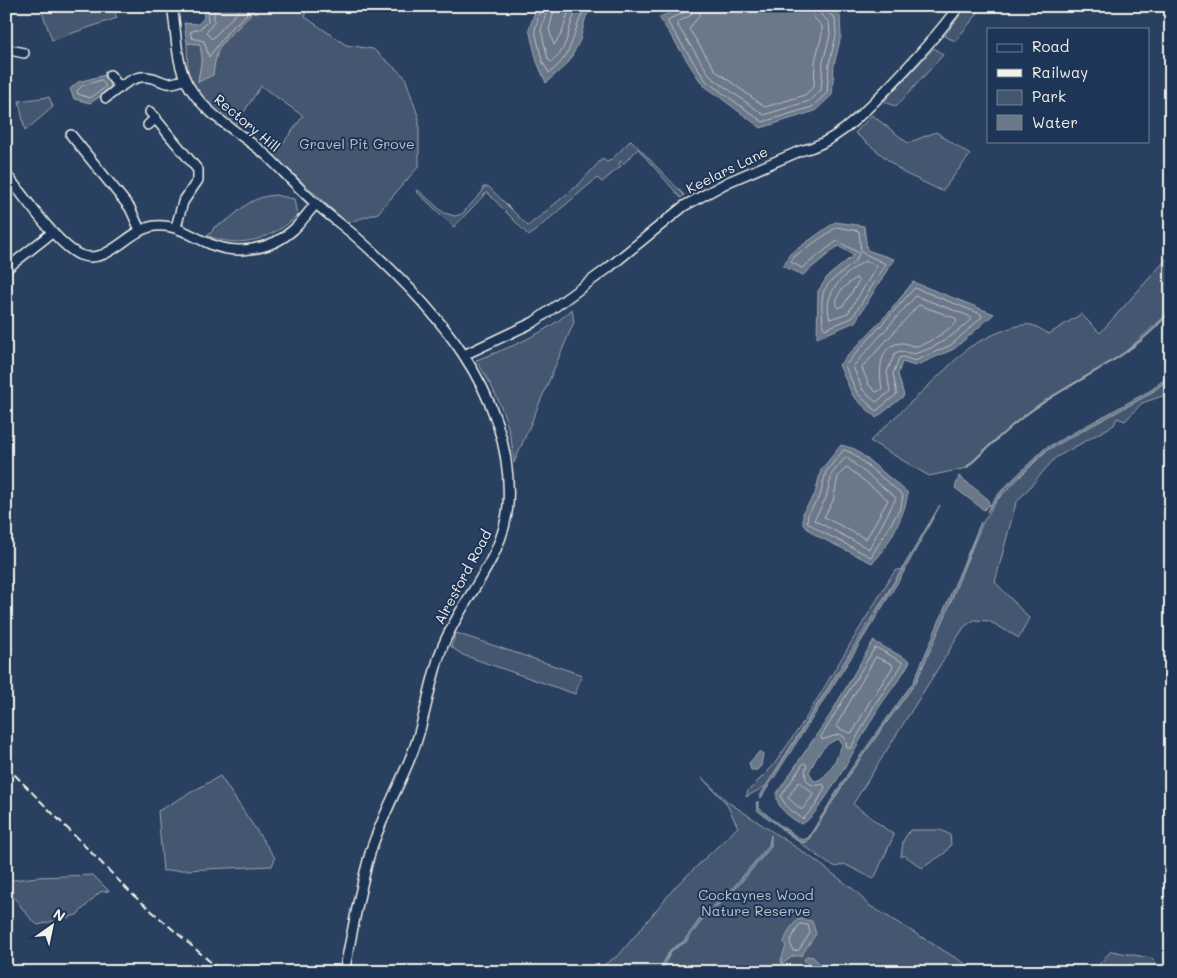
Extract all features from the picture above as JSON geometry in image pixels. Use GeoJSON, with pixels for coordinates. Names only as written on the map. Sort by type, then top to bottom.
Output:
{"type":"FeatureCollection","features":[{"type":"Feature","properties":{"kind":"street","name":"Rectory Hill"},"geometry":{"type":"LineString","coordinates":[[172,6],[184,80],[198,99],[216,119],[265,155],[316,204],[352,233]]}},
{"type":"Feature","properties":{"kind":"street","name":"Keelars Lane"},"geometry":{"type":"LineString","coordinates":[[464,355],[534,322],[607,269],[684,206],[728,182],[800,150],[810,149],[846,128],[923,53],[958,6]]}},
{"type":"Feature","properties":{"kind":"street"},"geometry":{"type":"LineString","coordinates":[[6,49],[20,54]]}},
{"type":"Feature","properties":{"kind":"street"},"geometry":{"type":"LineString","coordinates":[[110,75],[120,88]]}},
{"type":"Feature","properties":{"kind":"street"},"geometry":{"type":"LineString","coordinates":[[106,98],[120,88],[142,77],[148,77],[168,84],[184,80]]}},
{"type":"Feature","properties":{"kind":"street"},"geometry":{"type":"LineString","coordinates":[[148,125],[153,115],[198,170],[198,180],[183,202],[176,227]]}},
{"type":"Feature","properties":{"kind":"street"},"geometry":{"type":"LineString","coordinates":[[75,136],[130,208],[140,230]]}},
{"type":"Feature","properties":{"kind":"street"},"geometry":{"type":"LineString","coordinates":[[6,174],[72,251],[86,257],[106,254],[140,230],[155,226],[176,227],[218,247],[238,250],[260,247],[281,238],[294,229],[316,204]]}},
{"type":"Feature","properties":{"kind":"street"},"geometry":{"type":"LineString","coordinates":[[6,269],[54,232]]}},
{"type":"Feature","properties":{"kind":"street","name":"Alresford Road"},"geometry":{"type":"LineString","coordinates":[[344,972],[372,849],[414,747],[441,652],[450,631],[493,556],[506,519],[507,475],[501,434],[487,396],[464,355],[406,286],[352,233]]}},
{"type":"Feature","properties":{"kind":"green space"},"geometry":{"type":"Polygon","coordinates":[[[40,6],[112,6],[117,18],[52,40],[40,6]]]}},
{"type":"Feature","properties":{"kind":"green space","name":"Gravel Pit Grove"},"geometry":{"type":"Polygon","coordinates":[[[256,6],[306,6],[305,17],[346,45],[373,49],[405,77],[419,119],[419,166],[378,213],[347,223],[274,156],[303,116],[261,86],[234,127],[197,96],[188,77],[187,43],[200,44],[202,57],[198,81],[213,74],[218,51],[226,39],[256,6]]]}},
{"type":"Feature","properties":{"kind":"green space"},"geometry":{"type":"Polygon","coordinates":[[[967,6],[984,6],[955,41],[944,36],[967,6]]]}},
{"type":"Feature","properties":{"kind":"green space"},"geometry":{"type":"Polygon","coordinates":[[[934,48],[943,55],[896,107],[884,101],[934,48]]]}},
{"type":"Feature","properties":{"kind":"green space"},"geometry":{"type":"Polygon","coordinates":[[[49,97],[53,107],[25,131],[19,101],[49,97]]]}},
{"type":"Feature","properties":{"kind":"green space"},"geometry":{"type":"Polygon","coordinates":[[[872,115],[908,143],[936,132],[970,155],[942,191],[904,173],[855,133],[872,115]]]}},
{"type":"Feature","properties":{"kind":"green space"},"geometry":{"type":"Polygon","coordinates":[[[631,140],[684,195],[681,198],[638,149],[623,164],[621,161],[619,163],[621,166],[602,182],[597,178],[529,236],[487,192],[454,227],[416,191],[418,190],[444,213],[455,216],[462,214],[483,191],[483,187],[489,187],[528,226],[579,184],[602,159],[607,162],[611,160],[631,140]]]}},
{"type":"Feature","properties":{"kind":"green space"},"geometry":{"type":"Polygon","coordinates":[[[275,195],[294,199],[297,215],[278,230],[267,236],[243,242],[231,242],[207,235],[212,232],[214,227],[229,219],[247,204],[275,195]]]}},
{"type":"Feature","properties":{"kind":"green space"},"geometry":{"type":"Polygon","coordinates":[[[1171,254],[1171,309],[1165,316],[1122,355],[1069,386],[1017,421],[967,468],[929,476],[870,441],[968,348],[990,336],[1025,325],[1038,327],[1049,334],[1081,314],[1100,333],[1171,254]]]}},
{"type":"Feature","properties":{"kind":"green space"},"geometry":{"type":"Polygon","coordinates":[[[572,309],[574,322],[514,463],[510,435],[502,409],[476,360],[540,332],[572,309]]]}},
{"type":"Feature","properties":{"kind":"green space"},"geometry":{"type":"Polygon","coordinates":[[[1171,377],[1171,393],[1142,403],[1125,421],[1117,418],[1114,425],[1055,458],[1016,503],[995,582],[1029,618],[1019,638],[989,621],[974,620],[964,627],[853,804],[894,835],[874,879],[844,864],[837,867],[829,864],[780,828],[784,828],[801,842],[807,842],[853,769],[916,682],[983,522],[997,500],[1048,449],[1151,393],[1171,377]]]}},
{"type":"Feature","properties":{"kind":"green space"},"geometry":{"type":"Polygon","coordinates":[[[902,569],[766,786],[746,797],[748,791],[773,766],[804,721],[890,578],[895,571],[902,569]]]}},
{"type":"Feature","properties":{"kind":"green space"},"geometry":{"type":"Polygon","coordinates":[[[456,633],[582,675],[575,694],[463,655],[451,647],[456,633]]]}},
{"type":"Feature","properties":{"kind":"green space"},"geometry":{"type":"Polygon","coordinates":[[[220,776],[275,858],[272,866],[163,871],[158,811],[220,776]]]}},
{"type":"Feature","properties":{"kind":"green space","name":"Cockaynes Wood Nature Reserve"},"geometry":{"type":"Polygon","coordinates":[[[702,778],[728,802],[812,858],[857,892],[867,904],[979,972],[593,972],[619,955],[676,886],[738,827],[726,803],[702,778]]]}},
{"type":"Feature","properties":{"kind":"green space"},"geometry":{"type":"Polygon","coordinates":[[[910,830],[941,830],[950,835],[951,844],[945,853],[922,868],[904,855],[901,857],[903,841],[910,830]]]}},
{"type":"Feature","properties":{"kind":"green space"},"geometry":{"type":"Polygon","coordinates":[[[93,875],[109,891],[100,892],[77,915],[38,925],[6,888],[6,881],[37,877],[93,875]]]}},
{"type":"Feature","properties":{"kind":"green space"},"geometry":{"type":"Polygon","coordinates":[[[1111,951],[1151,958],[1165,972],[1092,972],[1111,951]]]}},
{"type":"Feature","properties":{"kind":"water"},"geometry":{"type":"Polygon","coordinates":[[[203,6],[256,6],[226,39],[218,51],[213,75],[198,82],[202,57],[200,44],[187,43],[184,23],[198,24],[204,18],[203,6]]]}},
{"type":"Feature","properties":{"kind":"water"},"geometry":{"type":"Polygon","coordinates":[[[537,6],[597,6],[586,16],[580,40],[569,62],[546,83],[537,62],[529,29],[537,6]]]}},
{"type":"Feature","properties":{"kind":"water"},"geometry":{"type":"Polygon","coordinates":[[[688,6],[827,6],[840,15],[841,36],[834,65],[832,95],[815,111],[761,128],[702,84],[659,17],[688,6]]]}},
{"type":"Feature","properties":{"kind":"water"},"geometry":{"type":"Polygon","coordinates":[[[105,75],[112,85],[111,90],[90,103],[74,99],[70,89],[78,82],[105,75]]]}},
{"type":"Feature","properties":{"kind":"water"},"geometry":{"type":"Polygon","coordinates":[[[835,222],[864,226],[867,250],[894,259],[855,322],[817,338],[818,291],[828,276],[854,255],[838,246],[803,275],[783,266],[790,254],[835,222]]]}},
{"type":"Feature","properties":{"kind":"water"},"geometry":{"type":"Polygon","coordinates":[[[913,282],[994,314],[954,349],[915,366],[902,362],[898,374],[904,396],[876,418],[853,396],[839,365],[891,310],[913,282]]]}},
{"type":"Feature","properties":{"kind":"water"},"geometry":{"type":"Polygon","coordinates":[[[1171,374],[1171,377],[1148,395],[1044,452],[1003,492],[987,512],[1001,491],[1044,449],[1151,390],[1171,374]]]}},
{"type":"Feature","properties":{"kind":"water"},"geometry":{"type":"Polygon","coordinates":[[[841,445],[855,449],[907,492],[907,499],[895,530],[883,550],[872,563],[817,536],[803,525],[803,512],[815,494],[821,470],[841,445]]]}},
{"type":"Feature","properties":{"kind":"water"},"geometry":{"type":"Polygon","coordinates":[[[959,476],[988,499],[989,505],[984,510],[955,488],[959,476]]]}},
{"type":"Feature","properties":{"kind":"water"},"geometry":{"type":"Polygon","coordinates":[[[940,505],[901,577],[854,653],[761,798],[759,797],[867,628],[940,505]]]}},
{"type":"Feature","properties":{"kind":"water"},"geometry":{"type":"Polygon","coordinates":[[[981,522],[945,617],[916,682],[853,769],[807,842],[801,842],[758,811],[756,803],[758,801],[758,807],[796,836],[802,840],[808,838],[850,770],[914,681],[981,522]]]}},
{"type":"Feature","properties":{"kind":"water"},"geometry":{"type":"Polygon","coordinates":[[[873,641],[910,661],[880,706],[830,791],[809,819],[801,824],[781,808],[778,803],[777,793],[830,715],[873,641]],[[839,739],[828,744],[820,752],[809,772],[814,781],[824,777],[828,772],[842,745],[839,739]]]}},
{"type":"Feature","properties":{"kind":"water"},"geometry":{"type":"Polygon","coordinates":[[[760,751],[763,754],[761,766],[757,770],[751,770],[749,763],[760,751]]]}},
{"type":"Feature","properties":{"kind":"water"},"geometry":{"type":"Polygon","coordinates":[[[771,835],[771,847],[737,887],[703,919],[686,942],[671,951],[664,966],[658,972],[671,949],[683,942],[700,919],[731,890],[769,845],[771,835]]]}},
{"type":"Feature","properties":{"kind":"water"},"geometry":{"type":"Polygon","coordinates":[[[798,919],[812,921],[816,934],[801,956],[793,956],[782,964],[781,960],[786,946],[784,942],[789,930],[798,919]]]}},
{"type":"Feature","properties":{"kind":"water"},"geometry":{"type":"Polygon","coordinates":[[[807,956],[813,957],[826,970],[817,972],[804,960],[807,956]]]}},
{"type":"Feature","properties":{"kind":"waterway"},"geometry":{"type":"LineString","coordinates":[[967,467],[1009,428],[1036,407],[1108,364],[1143,339],[1171,309]]}},
{"type":"Feature","properties":{"kind":"railway"},"geometry":{"type":"LineString","coordinates":[[6,766],[132,894],[222,972]]}}]}
